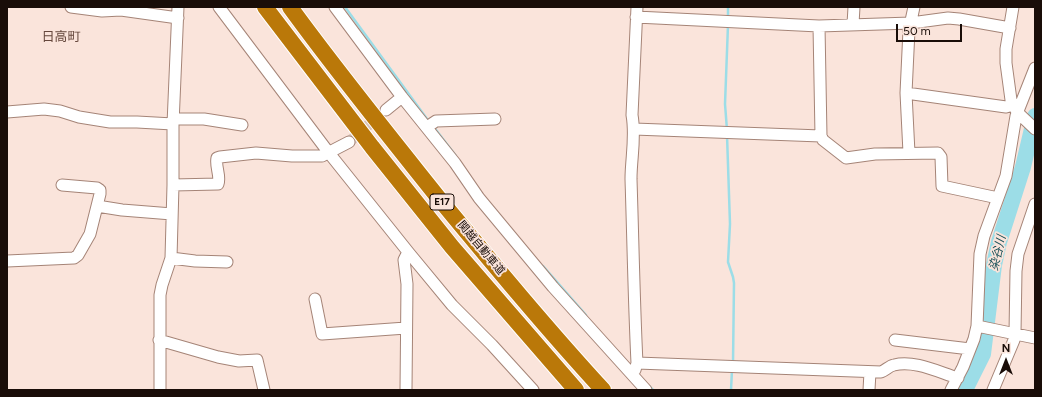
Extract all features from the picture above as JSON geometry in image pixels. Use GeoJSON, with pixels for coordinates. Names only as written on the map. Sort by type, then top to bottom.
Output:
{"type":"FeatureCollection","features":[{"type":"Feature","properties":{"kind":"highway","name":"関越自動車道"},"geometry":{"type":"LineString","coordinates":[[265,7],[376,154],[452,247],[576,390]]}},
{"type":"Feature","properties":{"kind":"highway","name":"関越自動車道"},"geometry":{"type":"LineString","coordinates":[[290,7],[388,135],[450,212],[603,390]]}},
{"type":"Feature","properties":{"kind":"street"},"geometry":{"type":"LineString","coordinates":[[72,7],[102,11],[114,8],[178,18]]}},
{"type":"Feature","properties":{"kind":"street"},"geometry":{"type":"LineString","coordinates":[[160,390],[159,340],[161,290],[172,258],[173,121],[178,7]]}},
{"type":"Feature","properties":{"kind":"street"},"geometry":{"type":"LineString","coordinates":[[219,7],[328,153],[409,254],[452,305],[492,345],[533,390]]}},
{"type":"Feature","properties":{"kind":"street"},"geometry":{"type":"LineString","coordinates":[[335,7],[402,97],[455,163],[479,198],[533,264],[646,390]]}},
{"type":"Feature","properties":{"kind":"street"},"geometry":{"type":"LineString","coordinates":[[853,24],[854,7]]}},
{"type":"Feature","properties":{"kind":"street"},"geometry":{"type":"LineString","coordinates":[[909,153],[906,93],[911,23],[914,7]]}},
{"type":"Feature","properties":{"kind":"street"},"geometry":{"type":"LineString","coordinates":[[1013,7],[1006,49],[1006,71],[1011,100],[1015,108],[1035,129]]}},
{"type":"Feature","properties":{"kind":"street"},"geometry":{"type":"LineString","coordinates":[[633,376],[637,363],[631,164],[634,129],[632,115],[636,12],[819,26],[911,23],[948,18],[1010,28]]}},
{"type":"Feature","properties":{"kind":"street"},"geometry":{"type":"LineString","coordinates":[[819,26],[822,140],[846,158],[867,154],[938,153],[940,155],[942,186],[998,198]]}},
{"type":"Feature","properties":{"kind":"street"},"geometry":{"type":"LineString","coordinates":[[951,390],[958,378],[978,327],[980,254],[984,236],[1006,176],[1016,116],[1015,108],[1035,68]]}},
{"type":"Feature","properties":{"kind":"street"},"geometry":{"type":"LineString","coordinates":[[906,93],[1015,108]]}},
{"type":"Feature","properties":{"kind":"street"},"geometry":{"type":"LineString","coordinates":[[386,110],[402,97]]}},
{"type":"Feature","properties":{"kind":"street"},"geometry":{"type":"LineString","coordinates":[[7,112],[44,109],[110,122],[204,119],[242,125]]}},
{"type":"Feature","properties":{"kind":"street"},"geometry":{"type":"LineString","coordinates":[[427,127],[436,121],[495,120]]}},
{"type":"Feature","properties":{"kind":"street"},"geometry":{"type":"LineString","coordinates":[[634,129],[821,136]]}},
{"type":"Feature","properties":{"kind":"street"},"geometry":{"type":"LineString","coordinates":[[173,185],[218,184],[219,178],[216,161],[220,156],[256,153],[292,156],[322,156],[349,142]]}},
{"type":"Feature","properties":{"kind":"street"},"geometry":{"type":"LineString","coordinates":[[7,261],[77,256],[90,234],[100,192],[98,188],[62,185]]}},
{"type":"Feature","properties":{"kind":"street"},"geometry":{"type":"LineString","coordinates":[[993,390],[1008,356],[1014,333],[1018,254],[1035,204]]}},
{"type":"Feature","properties":{"kind":"street"},"geometry":{"type":"LineString","coordinates":[[97,206],[122,210],[172,214]]}},
{"type":"Feature","properties":{"kind":"street"},"geometry":{"type":"LineString","coordinates":[[406,390],[407,284],[404,260],[409,254]]}},
{"type":"Feature","properties":{"kind":"street"},"geometry":{"type":"LineString","coordinates":[[172,258],[195,261],[227,262]]}},
{"type":"Feature","properties":{"kind":"street"},"geometry":{"type":"LineString","coordinates":[[315,300],[322,334],[406,328]]}},
{"type":"Feature","properties":{"kind":"street"},"geometry":{"type":"LineString","coordinates":[[978,327],[1035,338]]}},
{"type":"Feature","properties":{"kind":"street"},"geometry":{"type":"LineString","coordinates":[[159,340],[239,361],[257,360],[264,390]]}},
{"type":"Feature","properties":{"kind":"street"},"geometry":{"type":"LineString","coordinates":[[894,340],[970,349]]}},
{"type":"Feature","properties":{"kind":"street"},"geometry":{"type":"LineString","coordinates":[[637,363],[870,372],[881,372],[893,365],[904,364],[917,365],[958,378]]}},
{"type":"Feature","properties":{"kind":"street"},"geometry":{"type":"LineString","coordinates":[[869,390],[870,372]]}},
{"type":"Feature","properties":{"kind":"waterway"},"geometry":{"type":"LineString","coordinates":[[345,7],[430,123]]}},
{"type":"Feature","properties":{"kind":"waterway"},"geometry":{"type":"LineString","coordinates":[[728,7],[728,18]]}},
{"type":"Feature","properties":{"kind":"waterway"},"geometry":{"type":"LineString","coordinates":[[727,130],[725,104],[728,25]]}},
{"type":"Feature","properties":{"kind":"waterway","name":"染谷川"},"geometry":{"type":"LineString","coordinates":[[965,390],[983,354],[994,265],[999,242],[1023,167],[1035,116]]}},
{"type":"Feature","properties":{"kind":"waterway"},"geometry":{"type":"LineString","coordinates":[[433,126],[456,156]]}},
{"type":"Feature","properties":{"kind":"waterway"},"geometry":{"type":"LineString","coordinates":[[727,135],[730,224],[728,262],[734,283],[733,363]]}},
{"type":"Feature","properties":{"kind":"waterway"},"geometry":{"type":"LineString","coordinates":[[543,266],[586,315]]}},
{"type":"Feature","properties":{"kind":"waterway"},"geometry":{"type":"LineString","coordinates":[[731,390],[732,370]]}},
{"type":"Feature","properties":{"kind":"waterway"},"geometry":{"type":"LineString","coordinates":[[649,386],[653,390]]}},
{"type":"Feature","properties":{"kind":"tunnel"},"geometry":{"type":"LineString","coordinates":[[349,142],[380,115]]}},
{"type":"Feature","properties":{"kind":"district","name":"日高町"},"geometry":{"type":"Point","coordinates":[61,37]}}]}
